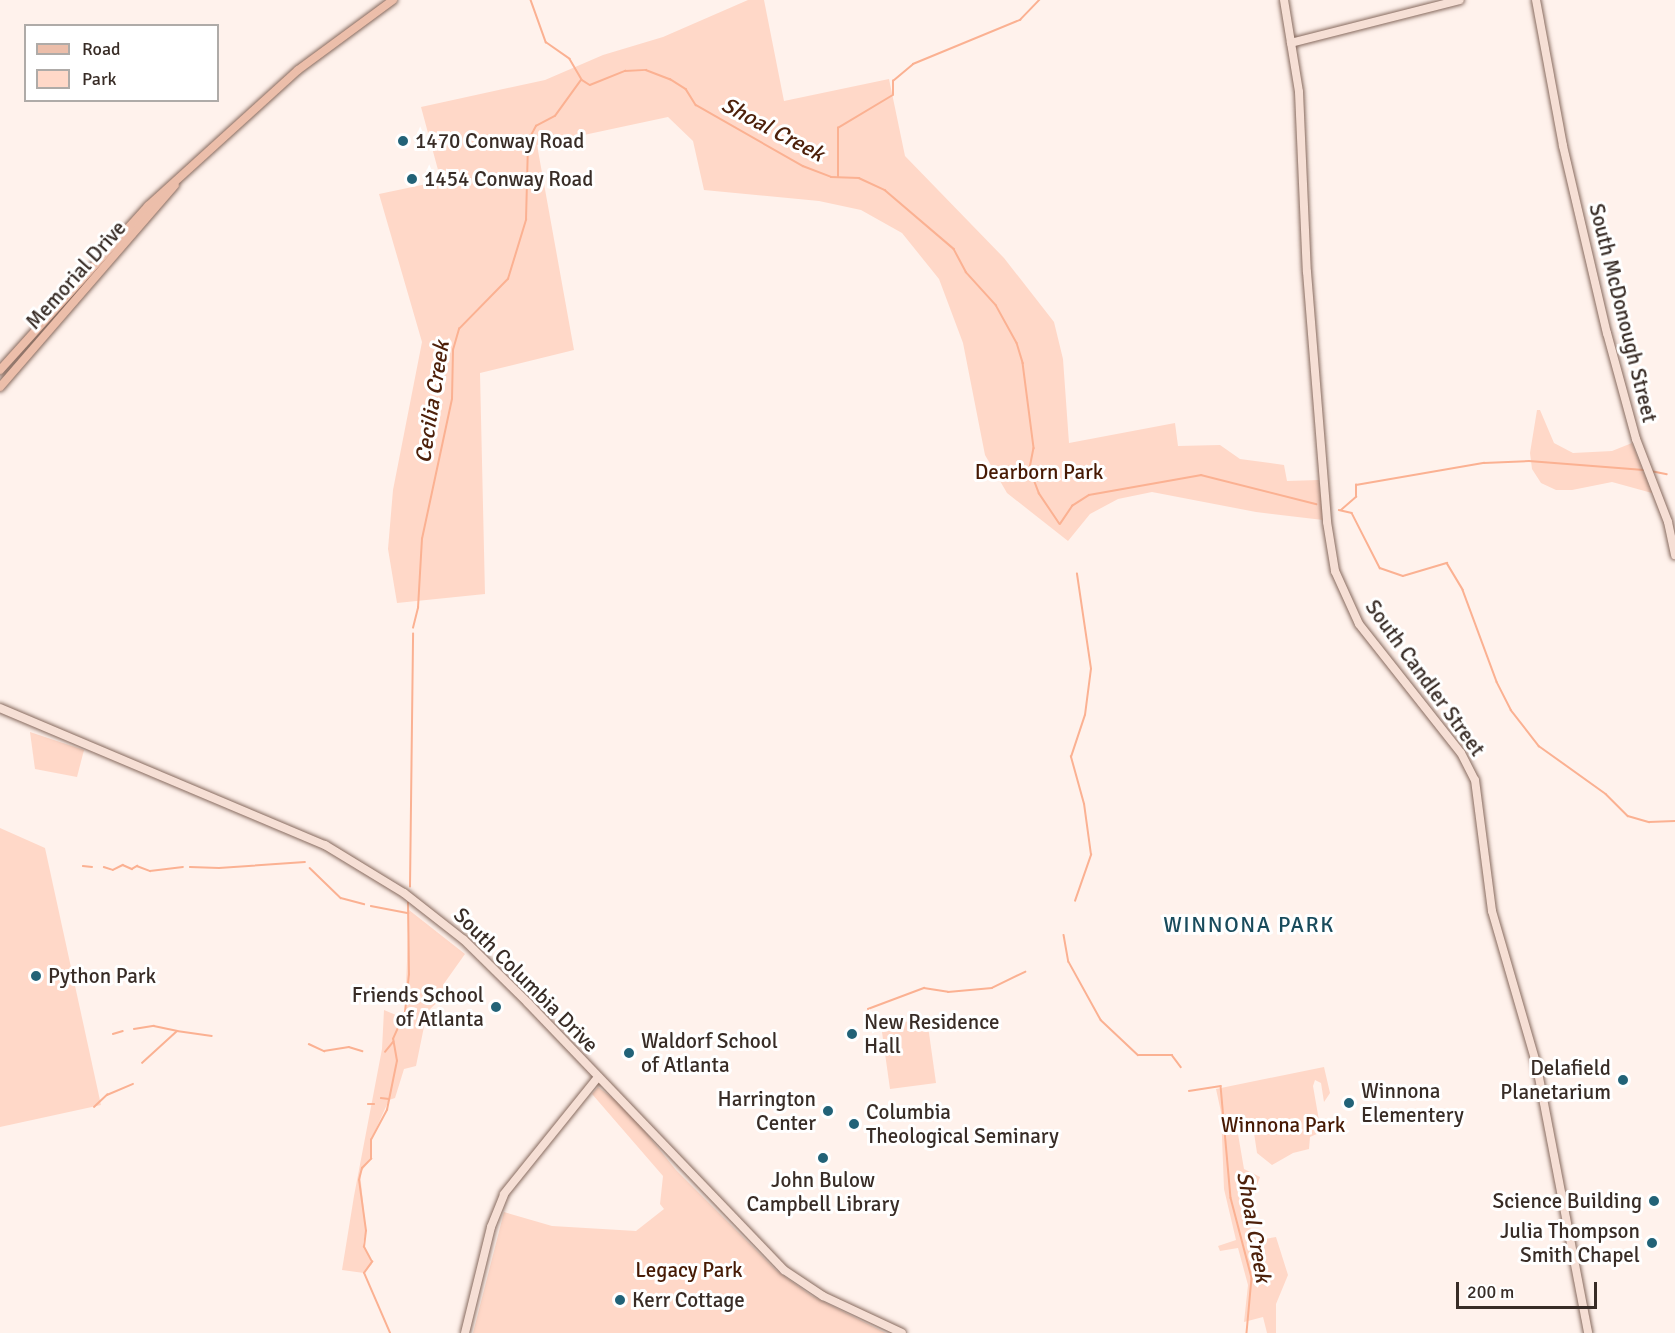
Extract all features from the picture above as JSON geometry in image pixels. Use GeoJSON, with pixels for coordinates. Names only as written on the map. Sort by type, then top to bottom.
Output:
{"type":"FeatureCollection","features":[{"type":"Feature","properties":{"kind":"main road","name":"Memorial Drive"},"geometry":{"type":"LineString","coordinates":[[0,387],[176,185],[298,70],[393,0]]}},
{"type":"Feature","properties":{"kind":"main road","name":"South Candler Street"},"geometry":{"type":"LineString","coordinates":[[1284,0],[1299,92],[1301,179],[1326,509],[1340,589],[1359,624],[1461,753],[1475,780],[1492,910],[1536,1062],[1588,1333]]}},
{"type":"Feature","properties":{"kind":"main road"},"geometry":{"type":"LineString","coordinates":[[1291,43],[1460,0]]}},
{"type":"Feature","properties":{"kind":"main road","name":"South McDonough Street"},"geometry":{"type":"LineString","coordinates":[[1536,0],[1563,146],[1633,428],[1668,522],[1675,555]]}},
{"type":"Feature","properties":{"kind":"main road","name":"Memorial Drive"},"geometry":{"type":"LineString","coordinates":[[0,370],[148,206],[176,185]]}},
{"type":"Feature","properties":{"kind":"main road","name":"South Columbia Drive"},"geometry":{"type":"LineString","coordinates":[[0,708],[273,822],[367,868],[464,940],[783,1270],[813,1290],[902,1333]]}},
{"type":"Feature","properties":{"kind":"main road"},"geometry":{"type":"LineString","coordinates":[[465,1333],[491,1227],[504,1194],[598,1077]]}},
{"type":"Feature","properties":{"kind":"green space","name":"Dearborn Park"},"geometry":{"type":"Polygon","coordinates":[[[748,0],[764,0],[784,101],[889,79],[905,156],[1004,258],[1054,322],[1063,359],[1069,443],[1175,423],[1178,446],[1220,445],[1240,459],[1284,465],[1287,481],[1319,480],[1323,520],[1256,512],[1152,492],[1118,499],[1090,514],[1068,541],[1007,493],[985,455],[963,343],[939,279],[902,233],[861,210],[819,201],[704,190],[693,141],[668,117],[537,145],[574,350],[480,373],[485,594],[397,603],[388,549],[393,490],[422,342],[379,194],[441,181],[421,107],[545,80],[603,55],[663,37],[748,0]]]}},
{"type":"Feature","properties":{"kind":"green space"},"geometry":{"type":"Polygon","coordinates":[[[1537,410],[1540,410],[1554,443],[1573,453],[1612,451],[1632,443],[1652,493],[1612,482],[1572,490],[1556,490],[1541,483],[1532,469],[1530,453],[1537,410]]]}},
{"type":"Feature","properties":{"kind":"green space"},"geometry":{"type":"Polygon","coordinates":[[[30,732],[84,750],[77,777],[35,769],[30,732]]]}},
{"type":"Feature","properties":{"kind":"green space","name":"Python Park"},"geometry":{"type":"Polygon","coordinates":[[[0,828],[45,848],[101,1105],[0,1127],[0,828]]]}},
{"type":"Feature","properties":{"kind":"green space"},"geometry":{"type":"Polygon","coordinates":[[[409,910],[465,954],[443,985],[450,990],[427,1012],[416,1066],[404,1069],[395,1098],[389,1100],[371,1140],[371,1159],[360,1173],[366,1231],[363,1243],[372,1264],[364,1273],[342,1270],[382,1049],[384,1010],[403,1018],[405,1012],[409,910]]]}},
{"type":"Feature","properties":{"kind":"green space"},"geometry":{"type":"Polygon","coordinates":[[[927,1019],[936,1083],[890,1089],[881,1025],[927,1019]]]}},
{"type":"Feature","properties":{"kind":"green space","name":"Winnona Park"},"geometry":{"type":"Polygon","coordinates":[[[1324,1067],[1330,1093],[1324,1102],[1321,1083],[1315,1080],[1313,1086],[1321,1132],[1310,1137],[1309,1149],[1293,1153],[1272,1165],[1257,1153],[1254,1133],[1238,1134],[1244,1169],[1260,1177],[1247,1212],[1251,1231],[1258,1231],[1265,1239],[1276,1237],[1288,1275],[1276,1304],[1276,1333],[1267,1333],[1263,1317],[1244,1322],[1248,1285],[1238,1248],[1220,1251],[1218,1246],[1236,1240],[1224,1189],[1221,1112],[1216,1089],[1324,1067]]]}},
{"type":"Feature","properties":{"kind":"green space","name":"Legacy Park"},"geometry":{"type":"Polygon","coordinates":[[[598,1087],[626,1108],[676,1170],[777,1271],[812,1296],[886,1333],[473,1333],[504,1212],[552,1226],[636,1231],[664,1209],[660,1204],[663,1176],[592,1094],[598,1087]]]}},
{"type":"Feature","properties":{"kind":"waterway","name":"Shoal Creek"},"geometry":{"type":"LineString","coordinates":[[531,0],[546,42],[570,59],[582,80],[590,85],[625,71],[646,70],[670,79],[686,89],[696,105],[803,166],[831,177],[859,178],[885,190],[954,249],[966,272],[996,305],[1017,343],[1023,363],[1034,448],[1030,469],[1039,493],[1060,524],[1072,506],[1089,495],[1201,475],[1316,504]]}},
{"type":"Feature","properties":{"kind":"waterway"},"geometry":{"type":"LineString","coordinates":[[838,177],[838,128],[893,95],[893,81],[913,64],[1020,20],[1039,0]]}},
{"type":"Feature","properties":{"kind":"waterway","name":"Cecilia Creek"},"geometry":{"type":"LineString","coordinates":[[413,628],[418,608],[422,539],[452,399],[453,350],[459,329],[508,279],[526,220],[528,141],[536,126],[555,116],[581,80]]}},
{"type":"Feature","properties":{"kind":"waterway"},"geometry":{"type":"LineString","coordinates":[[1341,510],[1356,497],[1356,485],[1484,463],[1529,461],[1644,470]]}},
{"type":"Feature","properties":{"kind":"waterway"},"geometry":{"type":"LineString","coordinates":[[1651,471],[1667,474]]}},
{"type":"Feature","properties":{"kind":"waterway"},"geometry":{"type":"LineString","coordinates":[[1339,510],[1352,513],[1380,568],[1403,576],[1447,563],[1463,590],[1497,682],[1511,710],[1539,746],[1606,794],[1628,816],[1649,822],[1675,821]]}},
{"type":"Feature","properties":{"kind":"waterway","name":"Shoal Creek"},"geometry":{"type":"LineString","coordinates":[[1075,901],[1091,855],[1084,804],[1071,757],[1085,715],[1091,669],[1077,574]]}},
{"type":"Feature","properties":{"kind":"waterway","name":"Cecilia Creek"},"geometry":{"type":"LineString","coordinates":[[410,887],[413,634]]}},
{"type":"Feature","properties":{"kind":"waterway"},"geometry":{"type":"LineString","coordinates":[[190,867],[219,868],[305,862]]}},
{"type":"Feature","properties":{"kind":"waterway"},"geometry":{"type":"LineString","coordinates":[[104,867],[113,870],[123,865],[132,869],[137,866],[150,871],[183,867]]}},
{"type":"Feature","properties":{"kind":"waterway"},"geometry":{"type":"LineString","coordinates":[[83,866],[92,867]]}},
{"type":"Feature","properties":{"kind":"waterway"},"geometry":{"type":"LineString","coordinates":[[310,868],[341,898],[364,904]]}},
{"type":"Feature","properties":{"kind":"waterway","name":"Cecilia Creek"},"geometry":{"type":"LineString","coordinates":[[390,1333],[364,1273],[372,1262],[364,1247],[366,1231],[359,1180],[362,1168],[371,1159],[371,1140],[387,1110],[397,1061],[393,1039],[405,1012],[409,975],[408,903]]}},
{"type":"Feature","properties":{"kind":"waterway"},"geometry":{"type":"LineString","coordinates":[[371,906],[408,913]]}},
{"type":"Feature","properties":{"kind":"waterway","name":"Shoal Creek"},"geometry":{"type":"LineString","coordinates":[[1064,935],[1069,962],[1101,1020],[1138,1055],[1172,1055],[1181,1067]]}},
{"type":"Feature","properties":{"kind":"waterway"},"geometry":{"type":"LineString","coordinates":[[868,1009],[924,988],[948,992],[992,988],[1025,972]]}},
{"type":"Feature","properties":{"kind":"waterway"},"geometry":{"type":"LineString","coordinates":[[134,1029],[154,1026],[177,1031]]}},
{"type":"Feature","properties":{"kind":"waterway"},"geometry":{"type":"LineString","coordinates":[[113,1034],[123,1031]]}},
{"type":"Feature","properties":{"kind":"waterway"},"geometry":{"type":"LineString","coordinates":[[142,1063],[177,1031],[212,1036]]}},
{"type":"Feature","properties":{"kind":"waterway"},"geometry":{"type":"LineString","coordinates":[[385,1052],[393,1042]]}},
{"type":"Feature","properties":{"kind":"waterway"},"geometry":{"type":"LineString","coordinates":[[309,1044],[324,1051],[349,1047],[362,1051]]}},
{"type":"Feature","properties":{"kind":"waterway"},"geometry":{"type":"LineString","coordinates":[[94,1107],[107,1095],[133,1084]]}},
{"type":"Feature","properties":{"kind":"waterway","name":"Shoal Creek"},"geometry":{"type":"LineString","coordinates":[[1189,1091],[1221,1086],[1231,1198],[1252,1278],[1247,1333]]}},
{"type":"Feature","properties":{"kind":"waterway"},"geometry":{"type":"LineString","coordinates":[[381,1098],[389,1099]]}},
{"type":"Feature","properties":{"kind":"waterway"},"geometry":{"type":"LineString","coordinates":[[368,1104],[374,1104]]}},
{"type":"Feature","properties":{"kind":"place","name":"1470 Conway Road"},"geometry":{"type":"Point","coordinates":[403,141]}},
{"type":"Feature","properties":{"kind":"place","name":"1454 Conway Road"},"geometry":{"type":"Point","coordinates":[412,179]}},
{"type":"Feature","properties":{"kind":"place","name":"Python Park"},"geometry":{"type":"Point","coordinates":[36,976]}},
{"type":"Feature","properties":{"kind":"place","name":"Friends School of Atlanta"},"geometry":{"type":"Point","coordinates":[496,1007]}},
{"type":"Feature","properties":{"kind":"place","name":"New Residence Hall"},"geometry":{"type":"Point","coordinates":[852,1034]}},
{"type":"Feature","properties":{"kind":"place","name":"Waldorf School of Atlanta"},"geometry":{"type":"Point","coordinates":[629,1053]}},
{"type":"Feature","properties":{"kind":"place","name":"Delafield Planetarium"},"geometry":{"type":"Point","coordinates":[1623,1080]}},
{"type":"Feature","properties":{"kind":"place","name":"Winnona Elementery"},"geometry":{"type":"Point","coordinates":[1349,1103]}},
{"type":"Feature","properties":{"kind":"place","name":"Harrington Center"},"geometry":{"type":"Point","coordinates":[828,1111]}},
{"type":"Feature","properties":{"kind":"place","name":"Columbia Theological Seminary"},"geometry":{"type":"Point","coordinates":[854,1124]}},
{"type":"Feature","properties":{"kind":"place","name":"John Bulow Campbell Library"},"geometry":{"type":"Point","coordinates":[823,1158]}},
{"type":"Feature","properties":{"kind":"place","name":"Science Building"},"geometry":{"type":"Point","coordinates":[1654,1201]}},
{"type":"Feature","properties":{"kind":"place","name":"Julia Thompson Smith Chapel"},"geometry":{"type":"Point","coordinates":[1652,1243]}},
{"type":"Feature","properties":{"kind":"place","name":"Kerr Cottage"},"geometry":{"type":"Point","coordinates":[620,1300]}},
{"type":"Feature","properties":{"kind":"district","name":"WINNONA PARK"},"geometry":{"type":"Point","coordinates":[1249,925]}}]}
